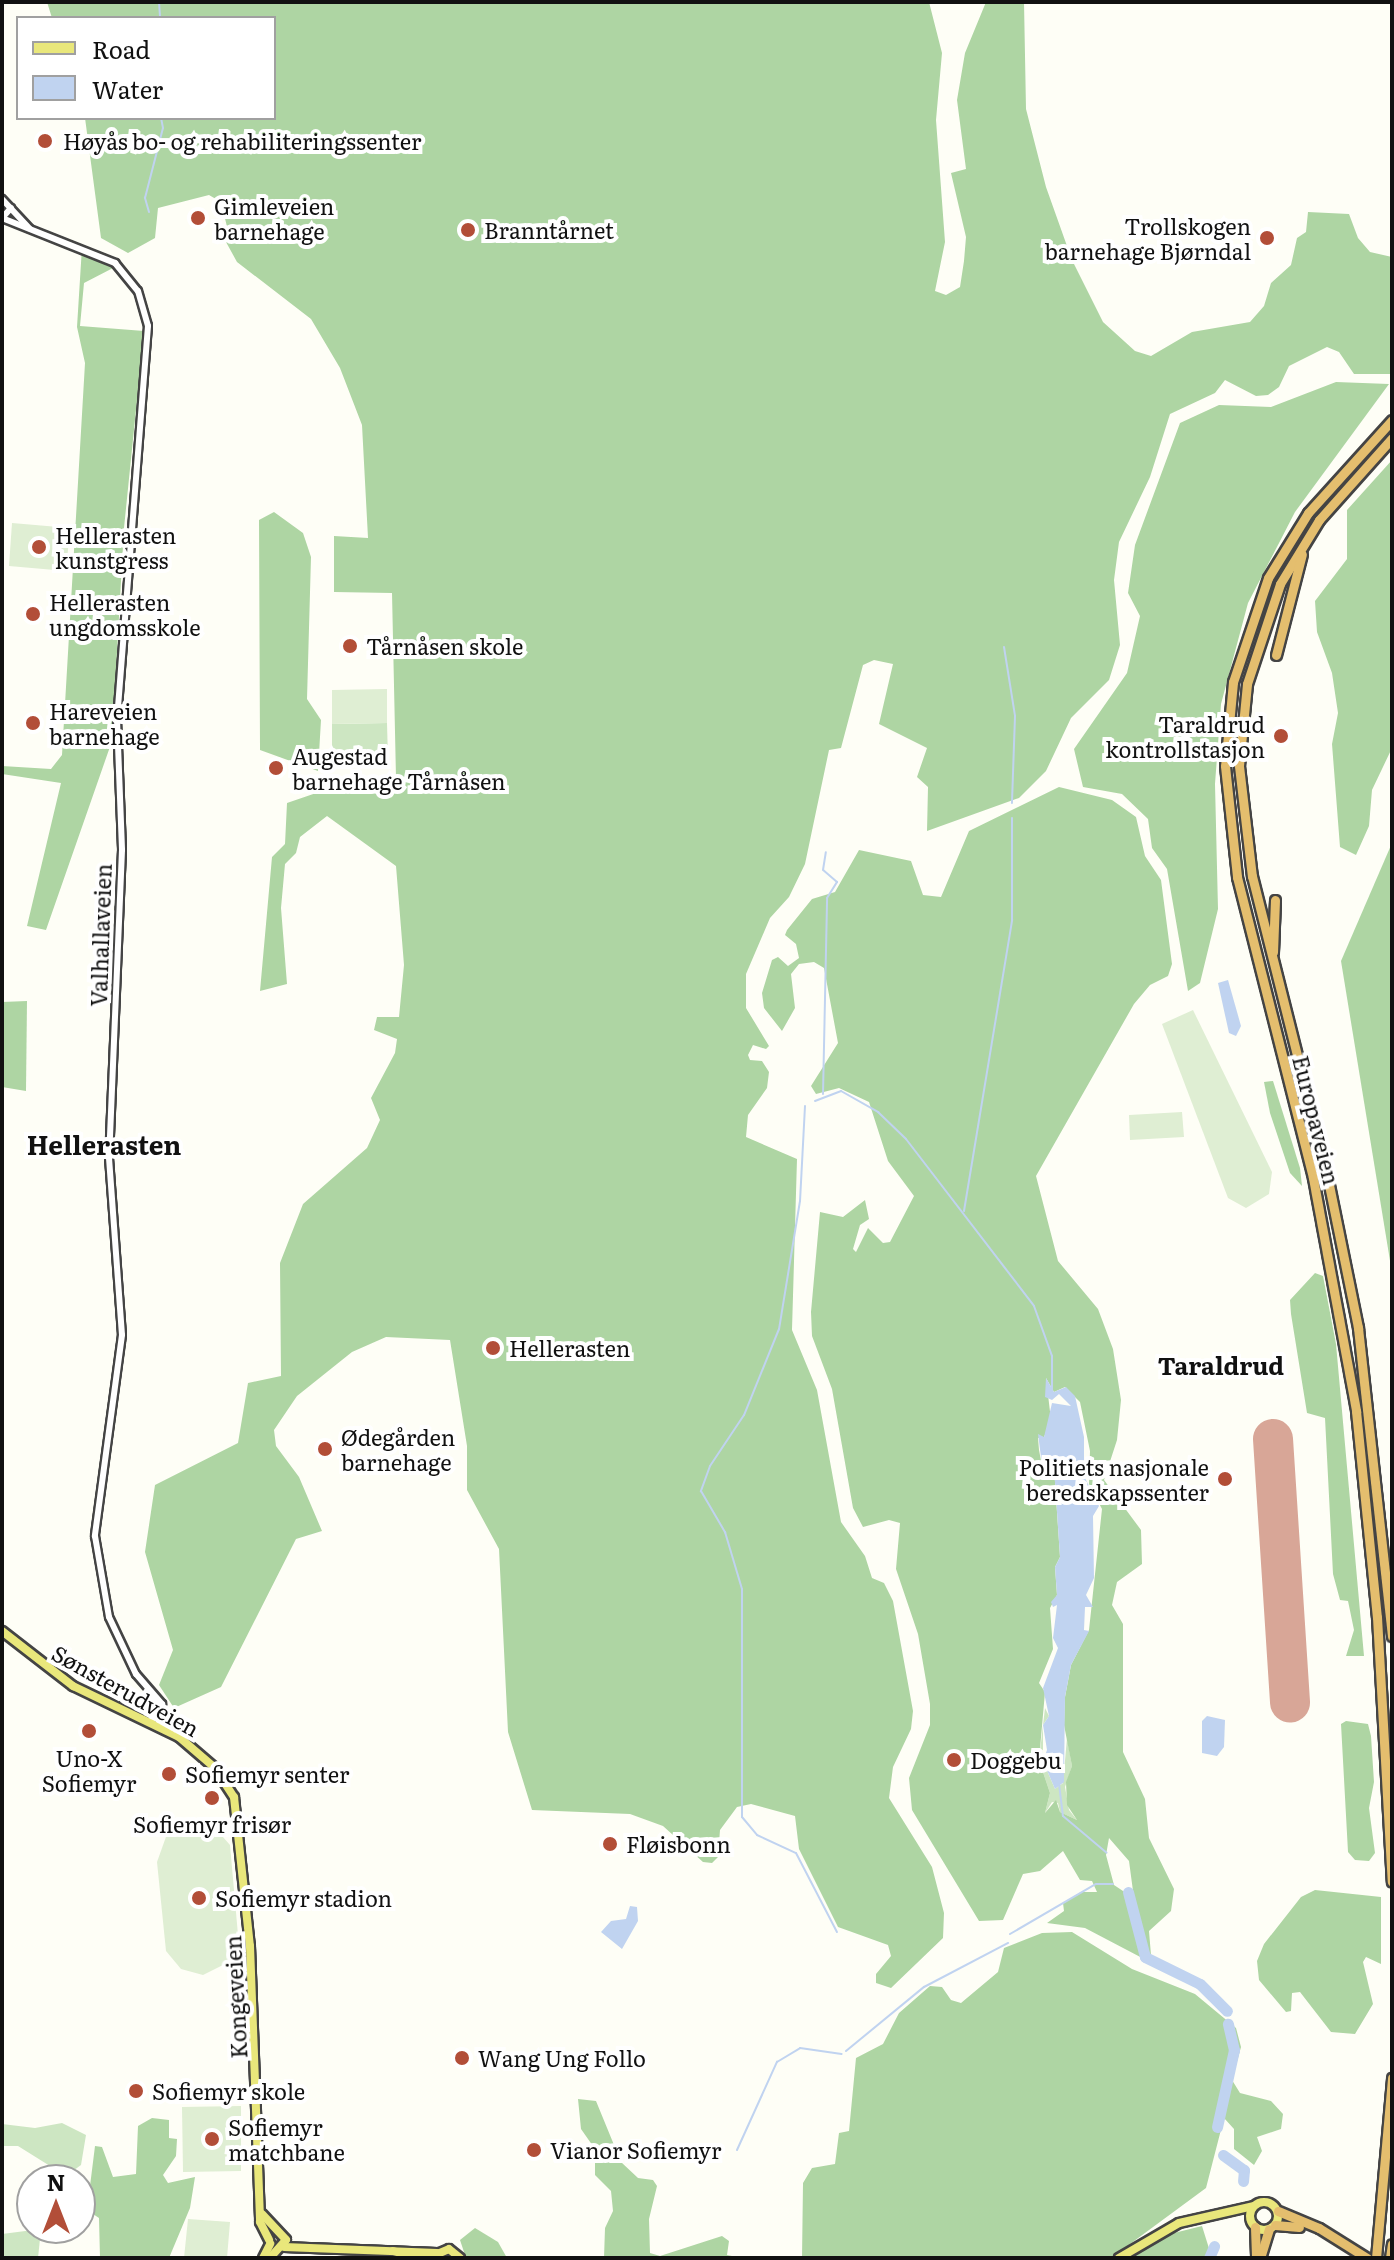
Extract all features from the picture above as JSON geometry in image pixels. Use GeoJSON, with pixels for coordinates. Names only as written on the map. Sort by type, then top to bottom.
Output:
{"type":"FeatureCollection","features":[{"type":"Feature","properties":{"kind":"highway","name":"Europaveien"},"geometry":{"type":"LineString","coordinates":[[1392,420],[1308,513],[1268,578],[1233,682],[1225,766],[1237,877],[1313,1178],[1354,1397],[1377,1617],[1392,1882]]}},
{"type":"Feature","properties":{"kind":"highway","name":"Europaveien"},"geometry":{"type":"LineString","coordinates":[[1392,438],[1307,538],[1260,636],[1239,747],[1244,832],[1353,1300],[1377,1469],[1392,1636]]}},
{"type":"Feature","properties":{"kind":"highway"},"geometry":{"type":"LineString","coordinates":[[1276,655],[1307,538]]}},
{"type":"Feature","properties":{"kind":"highway"},"geometry":{"type":"LineString","coordinates":[[1274,967],[1275,900]]}},
{"type":"Feature","properties":{"kind":"highway"},"geometry":{"type":"LineString","coordinates":[[1376,2258],[1392,2078]]}},
{"type":"Feature","properties":{"kind":"highway"},"geometry":{"type":"LineString","coordinates":[[1278,2211],[1319,2228],[1367,2258]]}},
{"type":"Feature","properties":{"kind":"highway"},"geometry":{"type":"LineString","coordinates":[[1253,2225],[1258,2258]]}},
{"type":"Feature","properties":{"kind":"highway"},"geometry":{"type":"LineString","coordinates":[[1258,2258],[1272,2227],[1316,2231],[1360,2258]]}},
{"type":"Feature","properties":{"kind":"highway"},"geometry":{"type":"LineString","coordinates":[[1390,2258],[1392,2244]]}},
{"type":"Feature","properties":{"kind":"main road","name":"Sønsterudveien"},"geometry":{"type":"LineString","coordinates":[[2,1631],[73,1686],[155,1723],[198,1752],[228,1786]]}},
{"type":"Feature","properties":{"kind":"main road","name":"Kongeveien"},"geometry":{"type":"LineString","coordinates":[[228,1786],[241,1821],[259,2210],[271,2239]]}},
{"type":"Feature","properties":{"kind":"main road"},"geometry":{"type":"LineString","coordinates":[[1119,2258],[1170,2227],[1267,2201],[1278,2211],[1272,2227],[1253,2225],[1222,2214]]}},
{"type":"Feature","properties":{"kind":"main road"},"geometry":{"type":"LineString","coordinates":[[1253,2206],[1253,2225]]}},
{"type":"Feature","properties":{"kind":"main road"},"geometry":{"type":"LineString","coordinates":[[271,2239],[283,2245]]}},
{"type":"Feature","properties":{"kind":"main road"},"geometry":{"type":"LineString","coordinates":[[271,2239],[283,2245],[317,2249],[388,2250],[435,2256],[449,2249],[460,2258]]}},
{"type":"Feature","properties":{"kind":"main road"},"geometry":{"type":"LineString","coordinates":[[263,2258],[271,2239]]}},
{"type":"Feature","properties":{"kind":"main road"},"geometry":{"type":"LineString","coordinates":[[270,2258],[283,2245]]}},
{"type":"Feature","properties":{"kind":"main road"},"geometry":{"type":"LineString","coordinates":[[388,2250],[419,2258]]}},
{"type":"Feature","properties":{"kind":"street","name":"Valhallaveien"},"geometry":{"type":"LineString","coordinates":[[2,199],[29,228]]}},
{"type":"Feature","properties":{"kind":"street"},"geometry":{"type":"LineString","coordinates":[[2,218],[11,208]]}},
{"type":"Feature","properties":{"kind":"street","name":"Valhallaveien"},"geometry":{"type":"LineString","coordinates":[[2,218],[115,263],[135,286],[148,326],[117,719],[122,841],[109,1158],[122,1335],[95,1536],[109,1617],[128,1660],[163,1708],[155,1723]]}},
{"type":"Feature","properties":{"kind":"green space"},"geometry":{"type":"Polygon","coordinates":[[[47,2],[929,2],[942,53],[936,120],[945,242],[935,291],[946,295],[960,287],[966,237],[951,173],[966,169],[957,100],[965,53],[986,2],[1024,2],[1026,109],[1046,187],[1072,260],[1103,322],[1135,351],[1151,356],[1192,332],[1250,322],[1264,306],[1271,283],[1291,265],[1297,238],[1306,232],[1308,212],[1349,214],[1358,238],[1370,252],[1392,257],[1392,374],[1354,374],[1339,352],[1327,347],[1289,366],[1279,387],[1268,395],[1256,396],[1225,380],[1215,393],[1170,414],[1150,477],[1119,542],[1114,580],[1120,645],[1109,680],[1071,718],[1046,771],[1019,798],[927,831],[928,787],[917,777],[927,748],[879,724],[893,664],[874,660],[863,665],[841,748],[829,750],[805,864],[789,897],[770,918],[746,974],[746,1008],[769,1046],[766,1049],[753,1045],[748,1055],[750,1060],[762,1061],[769,1072],[767,1088],[748,1115],[746,1137],[797,1159],[792,1330],[817,1390],[841,1522],[865,1556],[872,1578],[884,1583],[893,1601],[913,1711],[911,1729],[893,1767],[889,1798],[932,1867],[944,1913],[943,1938],[891,1988],[876,1983],[876,1974],[891,1956],[888,1945],[838,1927],[799,1849],[795,1816],[751,1804],[737,1807],[720,1830],[718,1857],[712,1863],[703,1862],[663,1826],[630,1814],[532,1810],[508,1732],[499,1549],[467,1490],[467,1446],[450,1340],[386,1337],[352,1352],[297,1396],[274,1430],[276,1446],[299,1477],[322,1531],[296,1539],[221,1687],[174,1708],[159,1685],[173,1650],[145,1552],[155,1485],[238,1443],[248,1383],[281,1376],[280,1263],[303,1204],[367,1148],[380,1120],[371,1098],[395,1053],[397,1039],[374,1030],[377,1017],[399,1017],[404,965],[396,866],[327,816],[300,837],[296,853],[285,864],[281,908],[287,984],[260,991],[272,857],[285,844],[287,803],[325,790],[330,778],[396,778],[392,593],[334,592],[334,536],[368,538],[362,425],[340,368],[311,319],[237,262],[226,242],[229,235],[221,202],[209,195],[158,208],[155,238],[128,253],[101,238],[85,120],[276,120],[276,16],[51,16],[47,2]]]}},
{"type":"Feature","properties":{"kind":"green space"},"geometry":{"type":"Polygon","coordinates":[[[82,247],[113,268],[84,283],[80,326],[144,331],[124,528],[112,741],[46,930],[27,926],[61,783],[2,774],[2,766],[51,769],[62,755],[85,363],[77,327],[82,247]]]}},
{"type":"Feature","properties":{"kind":"green space"},"geometry":{"type":"Polygon","coordinates":[[[1336,382],[1389,384],[1295,512],[1248,603],[1221,704],[1215,784],[1218,909],[1200,983],[1188,991],[1167,869],[1152,848],[1148,819],[1122,794],[1083,787],[1074,749],[1127,673],[1140,616],[1128,593],[1135,545],[1180,423],[1219,405],[1271,407],[1336,382]]]}},
{"type":"Feature","properties":{"kind":"green space"},"geometry":{"type":"Polygon","coordinates":[[[1392,460],[1392,748],[1372,790],[1369,826],[1356,855],[1340,847],[1332,744],[1338,713],[1332,673],[1317,632],[1315,601],[1347,559],[1347,510],[1392,460]]]}},
{"type":"Feature","properties":{"kind":"green space"},"geometry":{"type":"Polygon","coordinates":[[[274,512],[303,533],[311,557],[307,699],[321,720],[318,771],[260,750],[259,520],[274,512]]]}},
{"type":"Feature","properties":{"kind":"green space","name":"Hellerasten kunstgress"},"geometry":{"type":"Polygon","coordinates":[[[12,523],[70,528],[66,571],[9,566],[12,523]]]}},
{"type":"Feature","properties":{"kind":"green space"},"geometry":{"type":"Polygon","coordinates":[[[387,689],[387,723],[332,724],[332,690],[387,689]]]}},
{"type":"Feature","properties":{"kind":"green space"},"geometry":{"type":"Polygon","coordinates":[[[387,723],[388,760],[332,760],[332,724],[387,723]]]}},
{"type":"Feature","properties":{"kind":"green space"},"geometry":{"type":"Polygon","coordinates":[[[1059,787],[1112,800],[1136,817],[1145,856],[1161,880],[1172,964],[1168,976],[1150,985],[1134,1004],[1036,1176],[1058,1261],[1098,1309],[1113,1349],[1121,1400],[1117,1440],[1104,1480],[1141,1530],[1142,1564],[1117,1582],[1112,1605],[1123,1624],[1123,1752],[1145,1799],[1149,1838],[1174,1889],[1171,1911],[1149,1931],[1151,1955],[1146,1960],[1085,1928],[1047,1923],[1064,1911],[1063,1903],[1081,1892],[1097,1892],[1092,1881],[1080,1880],[1063,1851],[1040,1871],[1023,1874],[1003,1920],[979,1921],[912,1810],[909,1778],[930,1725],[930,1704],[918,1634],[896,1569],[900,1523],[889,1520],[863,1527],[853,1508],[832,1389],[812,1336],[811,1312],[820,1212],[843,1217],[865,1200],[869,1219],[860,1225],[853,1249],[856,1252],[868,1228],[883,1243],[890,1242],[914,1196],[888,1161],[869,1102],[839,1088],[816,1094],[811,1086],[838,1043],[824,968],[814,962],[799,964],[791,974],[795,1008],[782,1031],[764,1008],[762,993],[772,960],[778,957],[788,966],[799,958],[796,944],[785,935],[787,930],[812,899],[835,892],[859,850],[911,861],[923,895],[941,897],[969,831],[1059,787]],[[1046,1378],[1051,1420],[1044,1437],[1038,1438],[1042,1466],[1054,1467],[1060,1557],[1055,1567],[1057,1595],[1050,1608],[1053,1649],[1039,1683],[1045,1692],[1039,1760],[1050,1793],[1045,1813],[1056,1800],[1060,1812],[1077,1820],[1067,1805],[1066,1782],[1072,1766],[1064,1725],[1065,1697],[1071,1665],[1089,1630],[1102,1509],[1089,1484],[1090,1451],[1080,1402],[1065,1387],[1054,1392],[1046,1378]],[[1109,1838],[1106,1855],[1114,1885],[1126,1893],[1133,1891],[1129,1861],[1109,1838]]]}},
{"type":"Feature","properties":{"kind":"green space"},"geometry":{"type":"Polygon","coordinates":[[[1392,843],[1392,1273],[1341,961],[1392,843]]]}},
{"type":"Feature","properties":{"kind":"green space"},"geometry":{"type":"Polygon","coordinates":[[[27,1001],[26,1091],[2,1087],[2,1002],[27,1001]]]}},
{"type":"Feature","properties":{"kind":"green space"},"geometry":{"type":"Polygon","coordinates":[[[1193,1010],[1272,1172],[1269,1194],[1246,1208],[1228,1198],[1162,1024],[1193,1010]]]}},
{"type":"Feature","properties":{"kind":"green space"},"geometry":{"type":"Polygon","coordinates":[[[1273,1081],[1300,1168],[1302,1186],[1290,1173],[1270,1113],[1264,1082],[1273,1081]]]}},
{"type":"Feature","properties":{"kind":"green space"},"geometry":{"type":"Polygon","coordinates":[[[1182,1112],[1184,1137],[1130,1140],[1129,1115],[1182,1112]]]}},
{"type":"Feature","properties":{"kind":"green space"},"geometry":{"type":"Polygon","coordinates":[[[1315,1273],[1323,1276],[1336,1344],[1364,1656],[1346,1656],[1354,1630],[1348,1601],[1340,1600],[1333,1574],[1325,1418],[1307,1413],[1291,1314],[1290,1300],[1315,1273]]]}},
{"type":"Feature","properties":{"kind":"green space"},"geometry":{"type":"Polygon","coordinates":[[[1045,1708],[1049,1716],[1043,1725],[1045,1708]]]}},
{"type":"Feature","properties":{"kind":"green space"},"geometry":{"type":"Polygon","coordinates":[[[1346,1721],[1368,1724],[1371,1736],[1374,1782],[1369,1808],[1375,1853],[1369,1861],[1355,1860],[1348,1852],[1341,1724],[1346,1721]]]}},
{"type":"Feature","properties":{"kind":"green space"},"geometry":{"type":"Polygon","coordinates":[[[1043,1725],[1043,1761],[1055,1789],[1063,1783],[1067,1738],[1072,1766],[1065,1787],[1069,1810],[1077,1820],[1060,1812],[1058,1803],[1052,1802],[1045,1813],[1050,1793],[1039,1760],[1043,1725]]]}},
{"type":"Feature","properties":{"kind":"green space"},"geometry":{"type":"Polygon","coordinates":[[[193,1822],[215,1828],[230,1845],[238,1935],[229,1962],[203,1975],[181,1969],[166,1951],[157,1862],[167,1834],[193,1822]]]}},
{"type":"Feature","properties":{"kind":"green space"},"geometry":{"type":"Polygon","coordinates":[[[1315,1890],[1381,1897],[1381,1964],[1366,1957],[1363,1962],[1373,2004],[1355,2034],[1331,2032],[1300,1992],[1292,1993],[1291,2011],[1286,2012],[1259,1980],[1257,1961],[1264,1944],[1301,1897],[1315,1890]]]}},
{"type":"Feature","properties":{"kind":"green space"},"geometry":{"type":"Polygon","coordinates":[[[1072,1932],[1132,1969],[1195,1994],[1236,2028],[1241,2047],[1232,2080],[1240,2093],[1271,2101],[1283,2114],[1281,2129],[1257,2137],[1262,2151],[1254,2165],[1234,2149],[1234,2129],[1224,2118],[1206,2188],[1111,2258],[802,2258],[803,2183],[812,2168],[835,2164],[839,2133],[849,2131],[856,2058],[883,2044],[899,2013],[930,1986],[942,1987],[951,2000],[961,2003],[998,1972],[1004,1948],[1042,1933],[1072,1932]]]}},
{"type":"Feature","properties":{"kind":"green space"},"geometry":{"type":"Polygon","coordinates":[[[578,2099],[596,2101],[621,2162],[638,2178],[653,2180],[657,2186],[649,2219],[650,2253],[660,2256],[722,2236],[729,2241],[727,2255],[742,2258],[604,2258],[605,2228],[613,2211],[611,2191],[595,2175],[595,2149],[581,2129],[578,2099]]]}},
{"type":"Feature","properties":{"kind":"green space","name":"Sofiemyr matchbane"},"geometry":{"type":"Polygon","coordinates":[[[241,2106],[241,2171],[183,2172],[182,2107],[241,2106]]]}},
{"type":"Feature","properties":{"kind":"green space"},"geometry":{"type":"Polygon","coordinates":[[[152,2118],[169,2120],[169,2138],[177,2139],[176,2156],[163,2175],[168,2183],[195,2177],[190,2208],[169,2258],[100,2258],[96,2164],[93,2164],[95,2146],[102,2147],[113,2177],[136,2174],[138,2126],[152,2118]]]}},
{"type":"Feature","properties":{"kind":"green space"},"geometry":{"type":"Polygon","coordinates":[[[62,2123],[86,2135],[81,2164],[47,2164],[18,2146],[2,2146],[2,2124],[35,2128],[62,2123]]]}},
{"type":"Feature","properties":{"kind":"green space"},"geometry":{"type":"Polygon","coordinates":[[[188,2219],[230,2222],[227,2258],[184,2258],[188,2219]]]}},
{"type":"Feature","properties":{"kind":"green space"},"geometry":{"type":"Polygon","coordinates":[[[1202,2226],[1212,2258],[1129,2258],[1162,2236],[1202,2226]]]}},
{"type":"Feature","properties":{"kind":"green space"},"geometry":{"type":"Polygon","coordinates":[[[475,2228],[498,2242],[507,2258],[466,2258],[460,2240],[475,2228]]]}},
{"type":"Feature","properties":{"kind":"green space"},"geometry":{"type":"Polygon","coordinates":[[[16,2232],[16,2244],[39,2244],[38,2258],[2,2258],[2,2234],[16,2232]]]}},
{"type":"Feature","properties":{"kind":"water"},"geometry":{"type":"Polygon","coordinates":[[[1228,980],[1241,1026],[1236,1036],[1229,1033],[1218,983],[1228,980]]]}},
{"type":"Feature","properties":{"kind":"water"},"geometry":{"type":"Polygon","coordinates":[[[1046,1378],[1054,1392],[1066,1387],[1075,1396],[1084,1437],[1084,1476],[1099,1506],[1093,1516],[1094,1578],[1086,1595],[1093,1607],[1085,1607],[1084,1630],[1089,1631],[1071,1665],[1065,1697],[1064,1782],[1055,1789],[1043,1761],[1047,1750],[1043,1725],[1049,1716],[1043,1688],[1058,1648],[1053,1638],[1057,1605],[1053,1607],[1051,1602],[1057,1595],[1055,1567],[1060,1557],[1054,1467],[1042,1465],[1038,1434],[1044,1437],[1052,1403],[1071,1406],[1059,1394],[1052,1400],[1045,1397],[1046,1378]]]}},
{"type":"Feature","properties":{"kind":"water"},"geometry":{"type":"Polygon","coordinates":[[[1207,1716],[1225,1720],[1224,1747],[1217,1756],[1202,1753],[1202,1721],[1207,1716]]]}},
{"type":"Feature","properties":{"kind":"water"},"geometry":{"type":"Polygon","coordinates":[[[630,1906],[637,1907],[638,1921],[622,1949],[601,1932],[611,1921],[626,1919],[630,1906]]]}},
{"type":"Feature","properties":{"kind":"waterway"},"geometry":{"type":"LineString","coordinates":[[159,2],[160,16]]}},
{"type":"Feature","properties":{"kind":"waterway"},"geometry":{"type":"LineString","coordinates":[[149,212],[145,198],[163,128],[161,120]]}},
{"type":"Feature","properties":{"kind":"waterway"},"geometry":{"type":"LineString","coordinates":[[1004,647],[1015,716],[1012,803]]}},
{"type":"Feature","properties":{"kind":"waterway"},"geometry":{"type":"LineString","coordinates":[[964,1211],[1012,920],[1012,818]]}},
{"type":"Feature","properties":{"kind":"waterway"},"geometry":{"type":"LineString","coordinates":[[823,1094],[827,898],[837,882],[823,870],[826,852]]}},
{"type":"Feature","properties":{"kind":"waterway"},"geometry":{"type":"LineString","coordinates":[[815,1101],[841,1091],[878,1112],[906,1139],[1034,1306],[1052,1356],[1052,1391]]}},
{"type":"Feature","properties":{"kind":"waterway"},"geometry":{"type":"LineString","coordinates":[[805,1106],[800,1201],[779,1329],[744,1415],[710,1466],[701,1491],[725,1532],[742,1589],[742,1817],[757,1835],[796,1853],[837,1932]]}},
{"type":"Feature","properties":{"kind":"waterway"},"geometry":{"type":"LineString","coordinates":[[1059,1784],[1063,1816],[1107,1853]]}},
{"type":"Feature","properties":{"kind":"waterway"},"geometry":{"type":"LineString","coordinates":[[1010,1934],[1096,1884],[1113,1884]]}},
{"type":"Feature","properties":{"kind":"waterway"},"geometry":{"type":"LineString","coordinates":[[1128,1892],[1145,1957],[1200,1984],[1227,2011]]}},
{"type":"Feature","properties":{"kind":"waterway"},"geometry":{"type":"LineString","coordinates":[[846,2051],[924,1987],[1008,1943]]}},
{"type":"Feature","properties":{"kind":"waterway"},"geometry":{"type":"LineString","coordinates":[[1217,2127],[1234,2050],[1228,2024]]}},
{"type":"Feature","properties":{"kind":"waterway"},"geometry":{"type":"LineString","coordinates":[[737,2150],[777,2062],[800,2048],[842,2054]]}},
{"type":"Feature","properties":{"kind":"waterway"},"geometry":{"type":"LineString","coordinates":[[1223,2155],[1244,2170],[1243,2181]]}},
{"type":"Feature","properties":{"kind":"waterway"},"geometry":{"type":"LineString","coordinates":[[1209,2258],[1214,2246]]}},
{"type":"Feature","properties":{"kind":"runway"},"geometry":{"type":"LineString","coordinates":[[1273,1439],[1290,1702]]}},
{"type":"Feature","properties":{"kind":"place","name":"Høyås bo- og rehabiliteringssenter"},"geometry":{"type":"Point","coordinates":[45,141]}},
{"type":"Feature","properties":{"kind":"place","name":"Gimleveien barnehage"},"geometry":{"type":"Point","coordinates":[198,218]}},
{"type":"Feature","properties":{"kind":"place","name":"Branntårnet"},"geometry":{"type":"Point","coordinates":[468,230]}},
{"type":"Feature","properties":{"kind":"place","name":"Trollskogen barnehage Bjørndal"},"geometry":{"type":"Point","coordinates":[1267,238]}},
{"type":"Feature","properties":{"kind":"place","name":"Hellerasten kunstgress"},"geometry":{"type":"Point","coordinates":[39,547]}},
{"type":"Feature","properties":{"kind":"place","name":"Hellerasten ungdomsskole"},"geometry":{"type":"Point","coordinates":[33,614]}},
{"type":"Feature","properties":{"kind":"place","name":"Tårnåsen skole"},"geometry":{"type":"Point","coordinates":[350,646]}},
{"type":"Feature","properties":{"kind":"place","name":"Hareveien barnehage"},"geometry":{"type":"Point","coordinates":[33,723]}},
{"type":"Feature","properties":{"kind":"place","name":"Taraldrud kontrollstasjon"},"geometry":{"type":"Point","coordinates":[1281,736]}},
{"type":"Feature","properties":{"kind":"place","name":"Augestad barnehage Tårnåsen"},"geometry":{"type":"Point","coordinates":[276,768]}},
{"type":"Feature","properties":{"kind":"place","name":"Hellerasten"},"geometry":{"type":"Point","coordinates":[493,1348]}},
{"type":"Feature","properties":{"kind":"place","name":"Ødegården barnehage"},"geometry":{"type":"Point","coordinates":[325,1449]}},
{"type":"Feature","properties":{"kind":"place","name":"Politiets nasjonale beredskapssenter"},"geometry":{"type":"Point","coordinates":[1225,1479]}},
{"type":"Feature","properties":{"kind":"place","name":"Uno-X Sofiemyr"},"geometry":{"type":"Point","coordinates":[89,1731]}},
{"type":"Feature","properties":{"kind":"place","name":"Doggebu"},"geometry":{"type":"Point","coordinates":[954,1760]}},
{"type":"Feature","properties":{"kind":"place","name":"Sofiemyr senter"},"geometry":{"type":"Point","coordinates":[169,1774]}},
{"type":"Feature","properties":{"kind":"place","name":"Sofiemyr frisør"},"geometry":{"type":"Point","coordinates":[212,1798]}},
{"type":"Feature","properties":{"kind":"place","name":"Fløisbonn"},"geometry":{"type":"Point","coordinates":[610,1844]}},
{"type":"Feature","properties":{"kind":"place","name":"Sofiemyr stadion"},"geometry":{"type":"Point","coordinates":[199,1898]}},
{"type":"Feature","properties":{"kind":"place","name":"Wang Ung Follo"},"geometry":{"type":"Point","coordinates":[462,2058]}},
{"type":"Feature","properties":{"kind":"place","name":"Sofiemyr skole"},"geometry":{"type":"Point","coordinates":[136,2091]}},
{"type":"Feature","properties":{"kind":"place","name":"Sofiemyr matchbane"},"geometry":{"type":"Point","coordinates":[212,2139]}},
{"type":"Feature","properties":{"kind":"place","name":"Vianor Sofiemyr"},"geometry":{"type":"Point","coordinates":[534,2150]}},
{"type":"Feature","properties":{"kind":"district","name":"Hellerasten"},"geometry":{"type":"Point","coordinates":[104,1144]}},
{"type":"Feature","properties":{"kind":"district","name":"Taraldrud"},"geometry":{"type":"Point","coordinates":[1221,1365]}}]}
